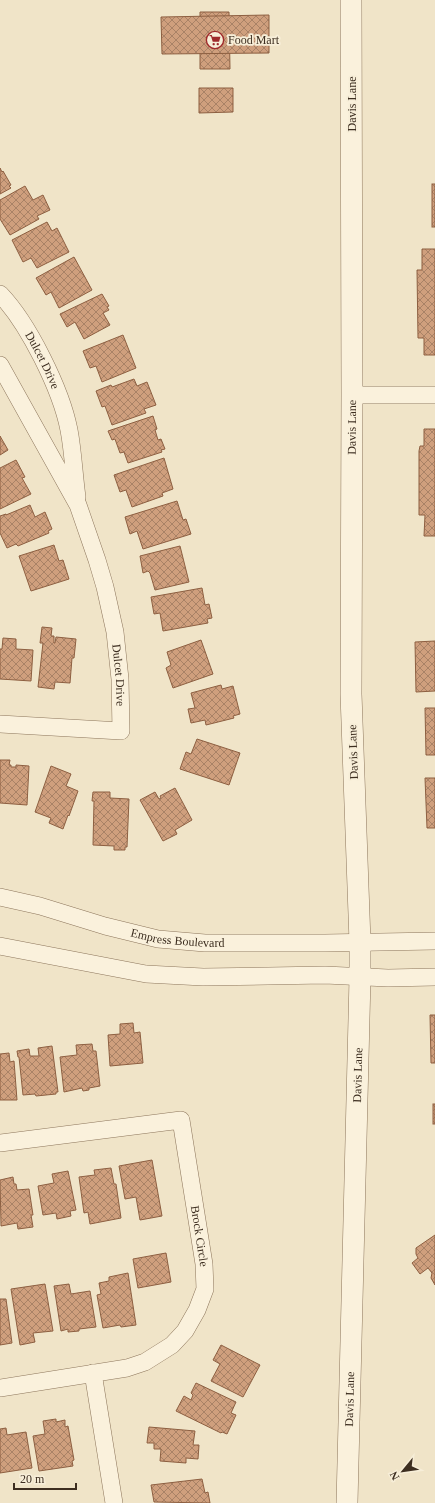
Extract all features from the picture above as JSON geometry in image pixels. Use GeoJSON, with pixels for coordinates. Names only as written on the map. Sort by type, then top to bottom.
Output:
{"type":"FeatureCollection","features":[{"type":"Feature","properties":{"kind":"street","name":"Davis Lane"},"geometry":{"type":"LineString","coordinates":[[347,1503],[360,978],[351,694],[351,0]]}},
{"type":"Feature","properties":{"kind":"street","name":"Dulcet Drive"},"geometry":{"type":"LineString","coordinates":[[0,294],[10,305],[32,340],[56,387],[69,429],[78,505]]}},
{"type":"Feature","properties":{"kind":"street","name":"Dulcet Drive"},"geometry":{"type":"LineString","coordinates":[[0,365],[78,505],[105,587],[115,632],[120,679],[121,731],[0,724]]}},
{"type":"Feature","properties":{"kind":"street"},"geometry":{"type":"LineString","coordinates":[[352,395],[435,395]]}},
{"type":"Feature","properties":{"kind":"street","name":"Empress Boulevard"},"geometry":{"type":"LineString","coordinates":[[0,897],[40,906],[105,926],[158,938],[205,943],[435,941]]}},
{"type":"Feature","properties":{"kind":"street"},"geometry":{"type":"LineString","coordinates":[[0,946],[146,974],[203,977],[325,975],[360,978],[435,978]]}},
{"type":"Feature","properties":{"kind":"street","name":"Brock Circle"},"geometry":{"type":"LineString","coordinates":[[0,1143],[181,1120],[204,1264],[205,1289],[198,1310],[185,1331],[172,1345],[144,1362],[127,1368],[0,1388]]}},
{"type":"Feature","properties":{"kind":"street"},"geometry":{"type":"LineString","coordinates":[[93,1373],[114,1503]]}},
{"type":"Feature","properties":{"kind":"building","name":"Food Mart"},"geometry":{"type":"Polygon","coordinates":[[[200,12],[229,12],[230,69],[200,69],[200,12]]]}},
{"type":"Feature","properties":{"kind":"building"},"geometry":{"type":"Polygon","coordinates":[[[269,15],[269,53],[162,54],[161,17],[269,15]]]}},
{"type":"Feature","properties":{"kind":"building"},"geometry":{"type":"Polygon","coordinates":[[[199,88],[233,88],[233,112],[199,113],[199,88]]]}},
{"type":"Feature","properties":{"kind":"building"},"geometry":{"type":"Polygon","coordinates":[[[0,168],[11,185],[9,186],[11,188],[0,194],[0,168]]]}},
{"type":"Feature","properties":{"kind":"building"},"geometry":{"type":"Polygon","coordinates":[[[432,184],[435,184],[435,227],[432,227],[432,184]]]}},
{"type":"Feature","properties":{"kind":"building"},"geometry":{"type":"Polygon","coordinates":[[[25,186],[33,200],[43,195],[50,210],[37,216],[39,219],[10,235],[0,219],[0,200],[25,186]]]}},
{"type":"Feature","properties":{"kind":"building"},"geometry":{"type":"Polygon","coordinates":[[[47,222],[52,231],[57,228],[69,252],[37,268],[31,258],[23,262],[12,240],[47,222]]]}},
{"type":"Feature","properties":{"kind":"building"},"geometry":{"type":"Polygon","coordinates":[[[422,249],[435,249],[435,355],[424,355],[424,338],[418,338],[417,270],[422,270],[422,249]]]}},
{"type":"Feature","properties":{"kind":"building"},"geometry":{"type":"Polygon","coordinates":[[[74,257],[92,290],[59,308],[51,292],[46,295],[36,278],[74,257]]]}},
{"type":"Feature","properties":{"kind":"building"},"geometry":{"type":"Polygon","coordinates":[[[102,294],[109,306],[107,307],[109,310],[103,313],[110,325],[84,339],[75,322],[67,327],[60,314],[102,294]]]}},
{"type":"Feature","properties":{"kind":"building"},"geometry":{"type":"Polygon","coordinates":[[[123,335],[136,368],[102,382],[96,366],[90,368],[83,351],[123,335]]]}},
{"type":"Feature","properties":{"kind":"building"},"geometry":{"type":"Polygon","coordinates":[[[134,379],[137,386],[147,382],[156,405],[144,409],[146,413],[112,425],[105,406],[102,407],[96,391],[111,385],[112,387],[134,379]]]}},
{"type":"Feature","properties":{"kind":"building"},"geometry":{"type":"Polygon","coordinates":[[[153,416],[157,429],[155,430],[158,440],[161,439],[165,449],[161,450],[162,452],[128,463],[124,452],[120,453],[115,439],[112,440],[108,431],[153,416]]]}},
{"type":"Feature","properties":{"kind":"building"},"geometry":{"type":"Polygon","coordinates":[[[424,429],[435,429],[435,536],[424,536],[425,515],[419,515],[419,451],[420,446],[424,446],[424,429]]]}},
{"type":"Feature","properties":{"kind":"building"},"geometry":{"type":"Polygon","coordinates":[[[0,436],[8,450],[0,455],[0,436]]]}},
{"type":"Feature","properties":{"kind":"building"},"geometry":{"type":"Polygon","coordinates":[[[164,458],[173,489],[162,493],[163,496],[132,507],[126,490],[120,492],[114,475],[164,458]]]}},
{"type":"Feature","properties":{"kind":"building"},"geometry":{"type":"Polygon","coordinates":[[[16,460],[25,477],[22,478],[31,494],[0,509],[0,468],[16,460]]]}},
{"type":"Feature","properties":{"kind":"building"},"geometry":{"type":"Polygon","coordinates":[[[177,501],[183,520],[186,519],[191,534],[143,549],[137,531],[130,534],[125,517],[177,501]]]}},
{"type":"Feature","properties":{"kind":"building"},"geometry":{"type":"Polygon","coordinates":[[[30,505],[35,517],[45,512],[52,529],[48,531],[49,533],[18,546],[16,544],[7,548],[0,533],[0,516],[30,505]]]}},
{"type":"Feature","properties":{"kind":"building"},"geometry":{"type":"Polygon","coordinates":[[[54,545],[59,561],[63,560],[69,579],[31,591],[19,556],[54,545]]]}},
{"type":"Feature","properties":{"kind":"building"},"geometry":{"type":"Polygon","coordinates":[[[180,546],[189,582],[155,590],[150,573],[148,571],[143,573],[140,556],[180,546]]]}},
{"type":"Feature","properties":{"kind":"building"},"geometry":{"type":"Polygon","coordinates":[[[202,588],[205,605],[209,604],[212,618],[207,619],[208,623],[163,631],[160,613],[154,614],[151,597],[202,588]]]}},
{"type":"Feature","properties":{"kind":"building"},"geometry":{"type":"Polygon","coordinates":[[[42,627],[52,628],[51,636],[54,636],[54,643],[56,637],[76,639],[74,658],[72,658],[70,683],[55,682],[54,689],[38,687],[43,643],[40,643],[42,627]]]}},
{"type":"Feature","properties":{"kind":"building"},"geometry":{"type":"Polygon","coordinates":[[[3,638],[16,639],[16,649],[33,650],[31,681],[0,679],[0,649],[2,649],[3,638]]]}},
{"type":"Feature","properties":{"kind":"building"},"geometry":{"type":"Polygon","coordinates":[[[201,640],[213,674],[173,688],[166,668],[171,665],[167,652],[201,640]]]}},
{"type":"Feature","properties":{"kind":"building"},"geometry":{"type":"Polygon","coordinates":[[[435,641],[435,691],[416,692],[415,642],[435,641]]]}},
{"type":"Feature","properties":{"kind":"building"},"geometry":{"type":"Polygon","coordinates":[[[221,685],[222,689],[233,686],[240,714],[233,716],[234,718],[206,725],[205,720],[191,723],[188,709],[195,708],[191,693],[221,685]]]}},
{"type":"Feature","properties":{"kind":"building"},"geometry":{"type":"Polygon","coordinates":[[[425,708],[435,708],[435,755],[426,755],[425,708]]]}},
{"type":"Feature","properties":{"kind":"building"},"geometry":{"type":"Polygon","coordinates":[[[197,739],[240,753],[229,785],[180,769],[186,752],[191,754],[197,739]]]}},
{"type":"Feature","properties":{"kind":"building"},"geometry":{"type":"Polygon","coordinates":[[[0,760],[10,760],[9,765],[11,765],[11,767],[16,767],[16,765],[29,766],[27,805],[0,803],[0,760]]]}},
{"type":"Feature","properties":{"kind":"building"},"geometry":{"type":"Polygon","coordinates":[[[51,766],[71,774],[66,786],[78,791],[63,829],[49,823],[51,818],[35,812],[51,766]]]}},
{"type":"Feature","properties":{"kind":"building"},"geometry":{"type":"Polygon","coordinates":[[[425,778],[435,778],[435,828],[427,828],[425,778]]]}},
{"type":"Feature","properties":{"kind":"building"},"geometry":{"type":"Polygon","coordinates":[[[175,788],[192,820],[175,830],[177,834],[163,841],[140,800],[155,792],[159,799],[161,798],[160,796],[175,788]]]}},
{"type":"Feature","properties":{"kind":"building"},"geometry":{"type":"Polygon","coordinates":[[[93,792],[110,792],[110,798],[129,799],[127,847],[125,847],[125,850],[114,850],[114,846],[93,845],[93,792]]]}},
{"type":"Feature","properties":{"kind":"building"},"geometry":{"type":"Polygon","coordinates":[[[430,1015],[435,1015],[435,1063],[431,1063],[430,1015]]]}},
{"type":"Feature","properties":{"kind":"building"},"geometry":{"type":"Polygon","coordinates":[[[133,1023],[134,1033],[140,1032],[143,1063],[110,1066],[108,1035],[120,1034],[120,1024],[133,1023]]]}},
{"type":"Feature","properties":{"kind":"building"},"geometry":{"type":"Polygon","coordinates":[[[92,1044],[93,1051],[96,1051],[100,1086],[83,1091],[82,1088],[64,1092],[60,1057],[77,1055],[76,1045],[92,1044]]]}},
{"type":"Feature","properties":{"kind":"building"},"geometry":{"type":"Polygon","coordinates":[[[52,1046],[58,1092],[56,1092],[56,1094],[36,1096],[35,1094],[23,1095],[17,1051],[29,1049],[30,1056],[39,1056],[38,1048],[52,1046]]]}},
{"type":"Feature","properties":{"kind":"building"},"geometry":{"type":"Polygon","coordinates":[[[9,1053],[10,1062],[14,1061],[17,1100],[0,1100],[0,1054],[9,1053]]]}},
{"type":"Feature","properties":{"kind":"building"},"geometry":{"type":"Polygon","coordinates":[[[433,1104],[435,1104],[435,1124],[433,1124],[433,1104]]]}},
{"type":"Feature","properties":{"kind":"building"},"geometry":{"type":"Polygon","coordinates":[[[152,1160],[162,1216],[140,1220],[136,1197],[125,1199],[119,1166],[152,1160]]]}},
{"type":"Feature","properties":{"kind":"building"},"geometry":{"type":"Polygon","coordinates":[[[111,1168],[114,1184],[116,1184],[121,1218],[90,1224],[88,1212],[84,1213],[79,1177],[95,1175],[94,1170],[111,1168]]]}},
{"type":"Feature","properties":{"kind":"building"},"geometry":{"type":"Polygon","coordinates":[[[68,1171],[76,1210],[70,1211],[71,1216],[57,1219],[56,1213],[43,1215],[38,1186],[54,1183],[52,1174],[68,1171]]]}},
{"type":"Feature","properties":{"kind":"building"},"geometry":{"type":"Polygon","coordinates":[[[13,1177],[17,1190],[29,1189],[33,1215],[31,1215],[33,1227],[18,1229],[17,1223],[1,1226],[0,1180],[13,1177]]]}},
{"type":"Feature","properties":{"kind":"building"},"geometry":{"type":"Polygon","coordinates":[[[435,1235],[435,1285],[431,1278],[432,1273],[428,1268],[420,1274],[412,1263],[418,1258],[416,1248],[435,1235]]]}},
{"type":"Feature","properties":{"kind":"building"},"geometry":{"type":"Polygon","coordinates":[[[166,1253],[171,1282],[138,1288],[133,1259],[166,1253]]]}},
{"type":"Feature","properties":{"kind":"building"},"geometry":{"type":"Polygon","coordinates":[[[128,1273],[136,1325],[121,1327],[120,1325],[103,1328],[97,1295],[101,1294],[99,1283],[109,1281],[109,1277],[128,1273]]]}},
{"type":"Feature","properties":{"kind":"building"},"geometry":{"type":"Polygon","coordinates":[[[45,1284],[53,1331],[33,1333],[35,1342],[20,1345],[11,1289],[45,1284]]]}},
{"type":"Feature","properties":{"kind":"building"},"geometry":{"type":"Polygon","coordinates":[[[69,1284],[71,1294],[90,1291],[96,1327],[79,1329],[79,1331],[68,1332],[68,1329],[61,1331],[54,1286],[69,1284]]]}},
{"type":"Feature","properties":{"kind":"building"},"geometry":{"type":"Polygon","coordinates":[[[0,1299],[6,1299],[12,1343],[0,1345],[0,1299]]]}},
{"type":"Feature","properties":{"kind":"building"},"geometry":{"type":"Polygon","coordinates":[[[221,1345],[260,1365],[243,1397],[211,1381],[220,1364],[213,1360],[221,1345]]]}},
{"type":"Feature","properties":{"kind":"building"},"geometry":{"type":"Polygon","coordinates":[[[196,1383],[236,1402],[231,1413],[236,1415],[227,1434],[221,1433],[176,1411],[184,1396],[191,1400],[193,1395],[191,1393],[196,1383]]]}},
{"type":"Feature","properties":{"kind":"building"},"geometry":{"type":"Polygon","coordinates":[[[56,1419],[56,1422],[65,1420],[65,1427],[68,1426],[74,1460],[72,1461],[73,1466],[39,1471],[33,1436],[45,1434],[43,1421],[56,1419]]]}},
{"type":"Feature","properties":{"kind":"building"},"geometry":{"type":"Polygon","coordinates":[[[149,1427],[195,1431],[193,1445],[199,1445],[198,1459],[186,1458],[186,1463],[160,1461],[161,1449],[154,1449],[154,1443],[147,1443],[149,1427]]]}},
{"type":"Feature","properties":{"kind":"building"},"geometry":{"type":"Polygon","coordinates":[[[6,1428],[7,1435],[26,1432],[32,1468],[0,1473],[0,1429],[6,1428]]]}},
{"type":"Feature","properties":{"kind":"building"},"geometry":{"type":"Polygon","coordinates":[[[202,1479],[205,1493],[208,1492],[210,1503],[154,1502],[151,1485],[202,1479]]]}},
{"type":"Feature","properties":{"kind":"place","name":"Food Mart"},"geometry":{"type":"Point","coordinates":[215,40]}}]}
